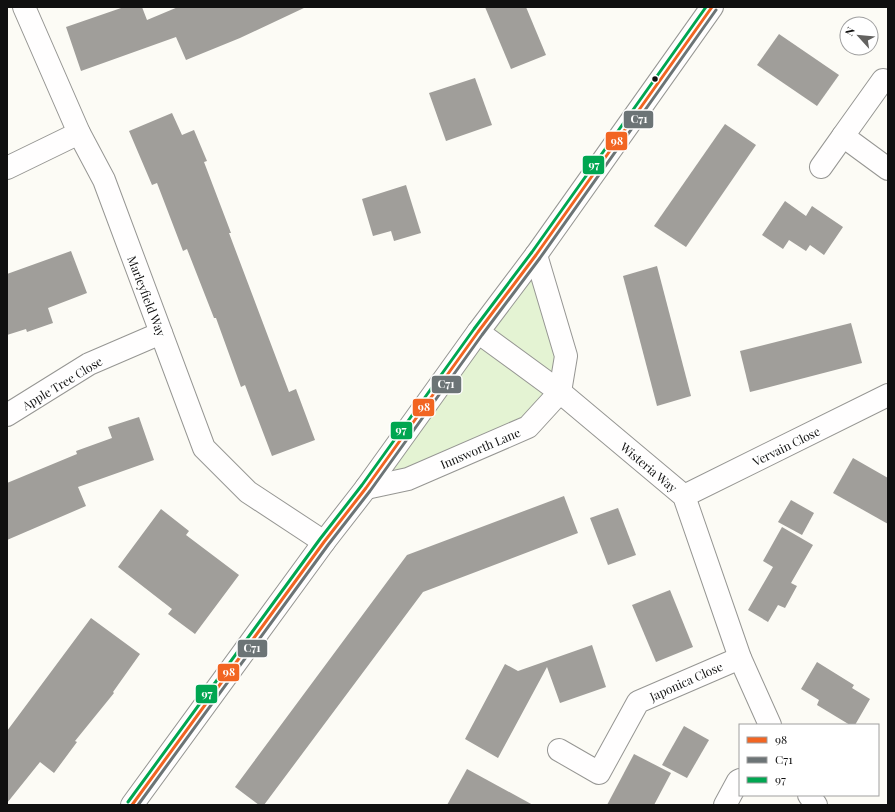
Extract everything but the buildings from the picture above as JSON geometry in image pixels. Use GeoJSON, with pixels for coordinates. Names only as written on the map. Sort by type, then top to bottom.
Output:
{"type":"FeatureCollection","features":[{"type":"Feature","properties":{"kind":"street","name":"Marleyfield Way"},"geometry":{"type":"LineString","coordinates":[[24,7],[79,133],[104,180],[204,448],[248,492],[324,542]]}},
{"type":"Feature","properties":{"kind":"street"},"geometry":{"type":"LineString","coordinates":[[132,805],[536,255],[712,7]]}},
{"type":"Feature","properties":{"kind":"street"},"geometry":{"type":"LineString","coordinates":[[821,167],[883,80]]}},
{"type":"Feature","properties":{"kind":"street"},"geometry":{"type":"LineString","coordinates":[[7,168],[79,133]]}},
{"type":"Feature","properties":{"kind":"street"},"geometry":{"type":"LineString","coordinates":[[843,136],[888,170]]}},
{"type":"Feature","properties":{"kind":"street"},"geometry":{"type":"LineString","coordinates":[[536,255],[566,356],[560,392]]}},
{"type":"Feature","properties":{"kind":"street","name":"Wisteria Way"},"geometry":{"type":"LineString","coordinates":[[478,332],[560,392],[684,496],[740,658],[770,724]]}},
{"type":"Feature","properties":{"kind":"street","name":"Apple Tree Close"},"geometry":{"type":"LineString","coordinates":[[7,416],[89,364],[161,333]]}},
{"type":"Feature","properties":{"kind":"street","name":"Innsworth Lane"},"geometry":{"type":"LineString","coordinates":[[366,488],[408,479],[528,427],[560,392]]}},
{"type":"Feature","properties":{"kind":"street","name":"Vervain Close"},"geometry":{"type":"LineString","coordinates":[[684,496],[888,395]]}},
{"type":"Feature","properties":{"kind":"street","name":"Japonica Close"},"geometry":{"type":"LineString","coordinates":[[559,750],[599,773],[638,702],[740,658]]}},
{"type":"Feature","properties":{"kind":"street"},"geometry":{"type":"LineString","coordinates":[[725,805],[739,780]]}},
{"type":"Feature","properties":{"kind":"street"},"geometry":{"type":"LineString","coordinates":[[810,796],[816,805]]}},
{"type":"Feature","properties":{"kind":"green space"},"geometry":{"type":"Polygon","coordinates":[[[536,255],[566,356],[528,427],[366,488],[536,255]]]}},
{"type":"Feature","properties":{"kind":"transit line","name":"97"},"geometry":{"type":"LineString","coordinates":[[128,802],[532,252],[706,7]]}},
{"type":"Feature","properties":{"kind":"transit line","name":"98"},"geometry":{"type":"LineString","coordinates":[[132,805],[536,255],[712,7]]}},
{"type":"Feature","properties":{"kind":"transit line","name":"C71"},"geometry":{"type":"LineString","coordinates":[[138,805],[540,258],[716,10]]}}]}
